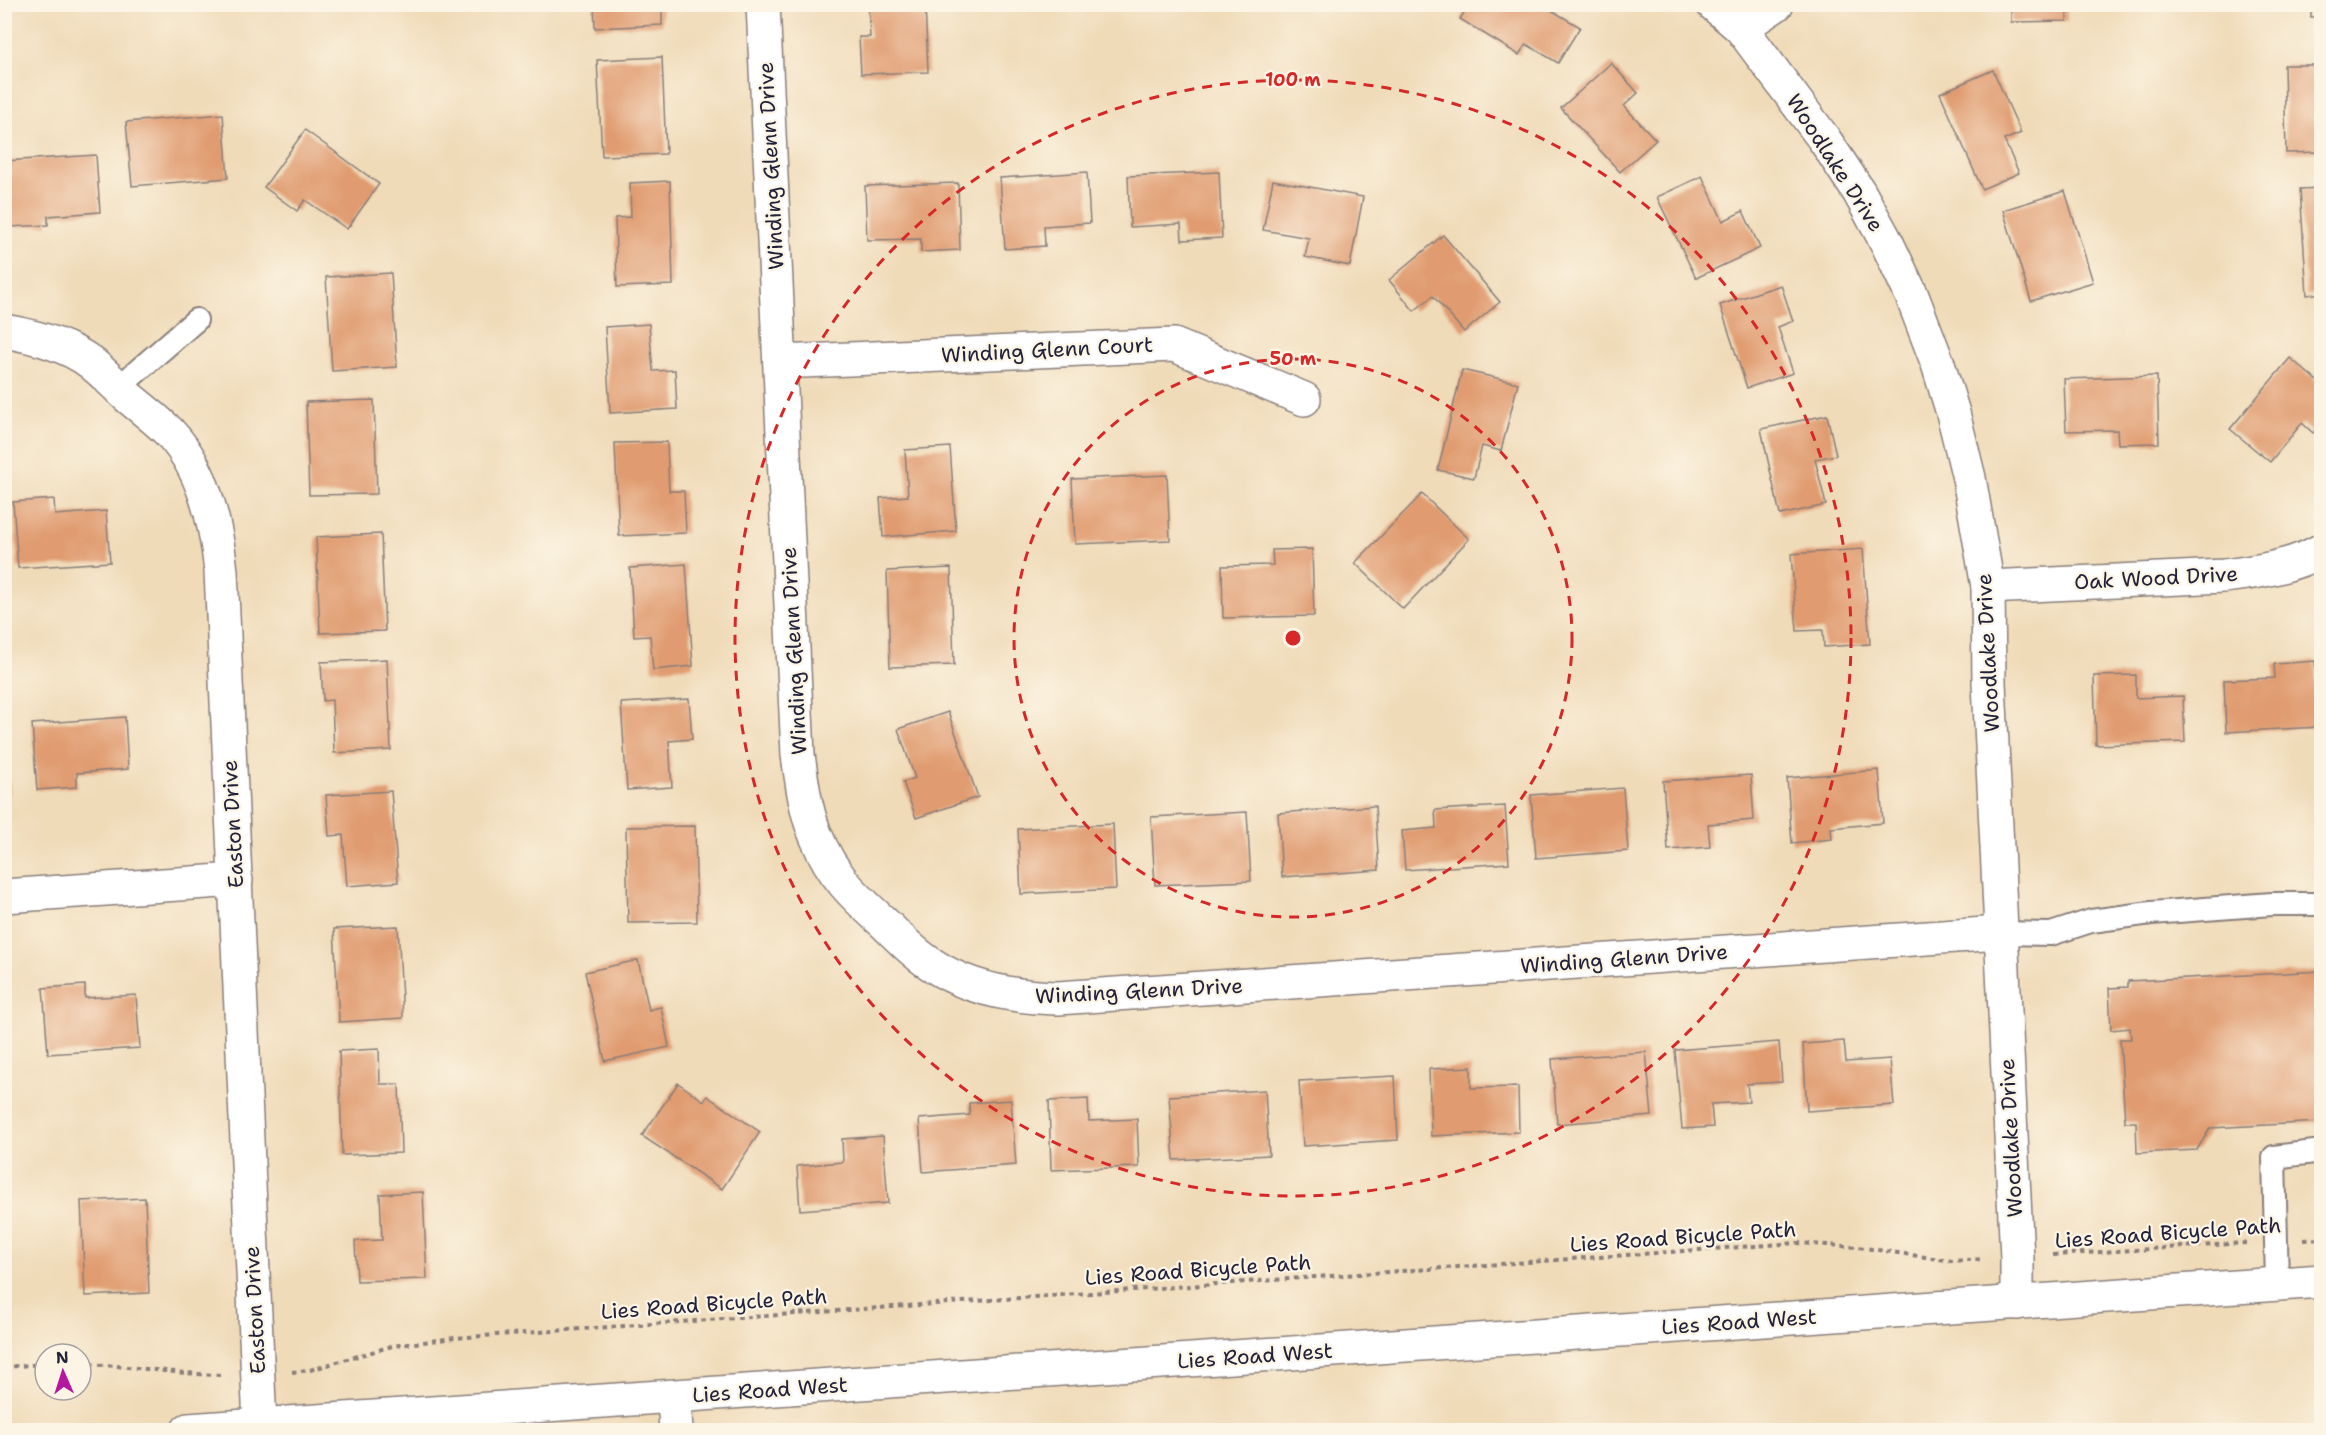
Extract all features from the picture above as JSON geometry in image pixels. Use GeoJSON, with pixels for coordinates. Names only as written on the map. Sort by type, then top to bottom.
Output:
{"type":"FeatureCollection","features":[{"type":"Feature","properties":{"kind":"street","name":"Winding Glenn Drive"},"geometry":{"type":"LineString","coordinates":[[764,4],[798,755],[805,803],[816,836],[831,866],[849,892],[930,964],[961,980],[993,991],[1025,997],[1058,998],[2000,933]]}},
{"type":"Feature","properties":{"kind":"street","name":"Woodlake Drive"},"geometry":{"type":"LineString","coordinates":[[1713,4],[1741,28],[1824,139],[1859,192],[1887,243],[1912,296],[1938,364],[1969,478],[1988,587],[1989,683],[2017,1258],[2017,1303]]}},
{"type":"Feature","properties":{"kind":"street"},"geometry":{"type":"LineString","coordinates":[[1741,28],[1777,4]]}},
{"type":"Feature","properties":{"kind":"street","name":"Easton Drive"},"geometry":{"type":"LineString","coordinates":[[4,331],[58,345],[89,361],[170,433],[186,455],[211,510],[221,571],[261,1425]]}},
{"type":"Feature","properties":{"kind":"street","name":"Winding Glenn Court"},"geometry":{"type":"LineString","coordinates":[[780,362],[1174,345],[1304,399]]}},
{"type":"Feature","properties":{"kind":"street","name":"Oak Wood Drive"},"geometry":{"type":"LineString","coordinates":[[1988,587],[2224,576],[2261,571],[2292,563],[2322,550]]}},
{"type":"Feature","properties":{"kind":"street"},"geometry":{"type":"LineString","coordinates":[[4,896],[236,880]]}},
{"type":"Feature","properties":{"kind":"street","name":"Lies Road West"},"geometry":{"type":"LineString","coordinates":[[188,1431],[2322,1281]]}},
{"type":"Feature","properties":{"kind":"street"},"geometry":{"type":"LineString","coordinates":[[674,1397],[676,1431]]}},
{"type":"Feature","properties":{"kind":"lane"},"geometry":{"type":"LineString","coordinates":[[118,388],[196,320]]}},
{"type":"Feature","properties":{"kind":"lane"},"geometry":{"type":"LineString","coordinates":[[2000,933],[2051,934],[2091,921],[2151,913],[2272,904],[2322,904]]}},
{"type":"Feature","properties":{"kind":"lane"},"geometry":{"type":"LineString","coordinates":[[2277,1284],[2274,1157],[2322,1151]]}},
{"type":"Feature","properties":{"kind":"path","name":"Lies Road Bicycle Path"},"geometry":{"type":"LineString","coordinates":[[93,1364],[118,1365],[183,1374],[257,1375],[310,1370],[392,1346],[454,1338],[1785,1244],[1858,1247],[1952,1261],[2322,1239]]}},
{"type":"Feature","properties":{"kind":"path"},"geometry":{"type":"LineString","coordinates":[[4,1367],[33,1365]]}},
{"type":"Feature","properties":{"kind":"building"},"geometry":{"type":"Polygon","coordinates":[[[594,4],[662,4],[662,25],[595,28],[594,4]]]}},
{"type":"Feature","properties":{"kind":"building"},"geometry":{"type":"Polygon","coordinates":[[[868,4],[925,4],[928,72],[861,74],[859,37],[870,37],[868,4]]]}},
{"type":"Feature","properties":{"kind":"building"},"geometry":{"type":"Polygon","coordinates":[[[1469,4],[1541,4],[1580,27],[1558,63],[1526,44],[1519,55],[1460,19],[1469,4]]]}},
{"type":"Feature","properties":{"kind":"building"},"geometry":{"type":"Polygon","coordinates":[[[2011,4],[2067,4],[2067,21],[2011,22],[2011,4]]]}},
{"type":"Feature","properties":{"kind":"building"},"geometry":{"type":"Polygon","coordinates":[[[2311,4],[2322,4],[2322,17],[2311,17],[2311,4]]]}},
{"type":"Feature","properties":{"kind":"building"},"geometry":{"type":"Polygon","coordinates":[[[662,57],[666,154],[602,156],[597,60],[662,57]]]}},
{"type":"Feature","properties":{"kind":"building"},"geometry":{"type":"Polygon","coordinates":[[[1611,63],[1638,93],[1624,106],[1656,140],[1620,172],[1561,108],[1611,63]]]}},
{"type":"Feature","properties":{"kind":"building"},"geometry":{"type":"Polygon","coordinates":[[[2284,65],[2322,65],[2322,152],[2286,153],[2284,65]]]}},
{"type":"Feature","properties":{"kind":"building"},"geometry":{"type":"Polygon","coordinates":[[[1993,70],[2021,133],[2004,140],[2019,173],[1982,189],[1940,93],[1993,70]]]}},
{"type":"Feature","properties":{"kind":"building"},"geometry":{"type":"Polygon","coordinates":[[[223,114],[228,178],[132,186],[126,122],[223,114]]]}},
{"type":"Feature","properties":{"kind":"building"},"geometry":{"type":"Polygon","coordinates":[[[305,130],[379,184],[347,229],[305,200],[297,211],[264,187],[305,130]]]}},
{"type":"Feature","properties":{"kind":"building"},"geometry":{"type":"Polygon","coordinates":[[[96,155],[100,212],[48,216],[48,225],[9,227],[5,161],[96,155]]]}},
{"type":"Feature","properties":{"kind":"building"},"geometry":{"type":"Polygon","coordinates":[[[1087,172],[1090,223],[1044,226],[1045,246],[1005,249],[1000,178],[1087,172]]]}},
{"type":"Feature","properties":{"kind":"building"},"geometry":{"type":"Polygon","coordinates":[[[1219,172],[1222,238],[1182,240],[1181,224],[1130,227],[1128,176],[1219,172]]]}},
{"type":"Feature","properties":{"kind":"building"},"geometry":{"type":"Polygon","coordinates":[[[1702,176],[1723,221],[1743,211],[1760,248],[1696,278],[1657,197],[1702,176]]]}},
{"type":"Feature","properties":{"kind":"building"},"geometry":{"type":"Polygon","coordinates":[[[1273,180],[1363,197],[1350,266],[1305,257],[1309,238],[1263,230],[1273,180]]]}},
{"type":"Feature","properties":{"kind":"building"},"geometry":{"type":"Polygon","coordinates":[[[670,181],[673,285],[617,287],[615,218],[631,217],[630,183],[670,181]]]}},
{"type":"Feature","properties":{"kind":"building"},"geometry":{"type":"Polygon","coordinates":[[[958,183],[960,250],[921,252],[921,239],[867,240],[865,186],[958,183]]]}},
{"type":"Feature","properties":{"kind":"building"},"geometry":{"type":"Polygon","coordinates":[[[2322,188],[2322,293],[2307,295],[2300,189],[2322,188]]]}},
{"type":"Feature","properties":{"kind":"building"},"geometry":{"type":"Polygon","coordinates":[[[2065,191],[2093,282],[2031,301],[2003,210],[2065,191]]]}},
{"type":"Feature","properties":{"kind":"building"},"geometry":{"type":"Polygon","coordinates":[[[1443,235],[1500,302],[1464,332],[1433,296],[1414,311],[1389,280],[1443,235]]]}},
{"type":"Feature","properties":{"kind":"building"},"geometry":{"type":"Polygon","coordinates":[[[391,273],[397,367],[332,371],[326,277],[391,273]]]}},
{"type":"Feature","properties":{"kind":"building"},"geometry":{"type":"Polygon","coordinates":[[[1781,285],[1793,321],[1778,327],[1793,373],[1747,388],[1720,305],[1781,285]]]}},
{"type":"Feature","properties":{"kind":"building"},"geometry":{"type":"Polygon","coordinates":[[[649,324],[653,371],[675,370],[677,409],[610,413],[605,327],[649,324]]]}},
{"type":"Feature","properties":{"kind":"building"},"geometry":{"type":"Polygon","coordinates":[[[2290,358],[2322,385],[2322,423],[2313,433],[2302,423],[2270,462],[2230,429],[2290,358]]]}},
{"type":"Feature","properties":{"kind":"building"},"geometry":{"type":"Polygon","coordinates":[[[1462,370],[1518,383],[1501,451],[1482,446],[1474,478],[1438,470],[1462,370]]]}},
{"type":"Feature","properties":{"kind":"building"},"geometry":{"type":"Polygon","coordinates":[[[2157,376],[2159,443],[2118,444],[2117,430],[2066,431],[2064,379],[2157,376]]]}},
{"type":"Feature","properties":{"kind":"building"},"geometry":{"type":"Polygon","coordinates":[[[374,400],[377,494],[309,495],[306,402],[374,400]]]}},
{"type":"Feature","properties":{"kind":"building"},"geometry":{"type":"Polygon","coordinates":[[[1827,415],[1836,455],[1815,459],[1826,505],[1780,515],[1761,429],[1827,415]]]}},
{"type":"Feature","properties":{"kind":"building"},"geometry":{"type":"Polygon","coordinates":[[[667,442],[669,491],[684,491],[686,533],[619,536],[615,443],[667,442]]]}},
{"type":"Feature","properties":{"kind":"building"},"geometry":{"type":"Polygon","coordinates":[[[950,447],[956,531],[883,537],[880,498],[908,496],[905,450],[950,447]]]}},
{"type":"Feature","properties":{"kind":"building"},"geometry":{"type":"Polygon","coordinates":[[[1167,475],[1170,540],[1075,544],[1072,479],[1167,475]]]}},
{"type":"Feature","properties":{"kind":"building"},"geometry":{"type":"Polygon","coordinates":[[[1422,494],[1469,539],[1403,609],[1355,563],[1422,494]]]}},
{"type":"Feature","properties":{"kind":"building"},"geometry":{"type":"Polygon","coordinates":[[[54,499],[55,515],[106,511],[110,562],[18,568],[13,502],[54,499]]]}},
{"type":"Feature","properties":{"kind":"building"},"geometry":{"type":"Polygon","coordinates":[[[381,534],[385,631],[320,633],[316,537],[381,534]]]}},
{"type":"Feature","properties":{"kind":"building"},"geometry":{"type":"Polygon","coordinates":[[[1312,549],[1314,616],[1223,618],[1222,566],[1273,565],[1272,550],[1312,549]]]}},
{"type":"Feature","properties":{"kind":"building"},"geometry":{"type":"Polygon","coordinates":[[[1863,549],[1870,644],[1824,647],[1823,630],[1797,631],[1791,554],[1863,549]]]}},
{"type":"Feature","properties":{"kind":"building"},"geometry":{"type":"Polygon","coordinates":[[[686,564],[693,666],[653,670],[650,636],[634,637],[630,568],[686,564]]]}},
{"type":"Feature","properties":{"kind":"building"},"geometry":{"type":"Polygon","coordinates":[[[951,568],[954,665],[890,667],[887,571],[951,568]]]}},
{"type":"Feature","properties":{"kind":"building"},"geometry":{"type":"Polygon","coordinates":[[[387,659],[391,750],[334,753],[332,700],[323,701],[321,662],[387,659]]]}},
{"type":"Feature","properties":{"kind":"building"},"geometry":{"type":"Polygon","coordinates":[[[2315,661],[2319,727],[2226,732],[2224,680],[2275,678],[2274,664],[2315,661]]]}},
{"type":"Feature","properties":{"kind":"building"},"geometry":{"type":"Polygon","coordinates":[[[2136,675],[2136,698],[2183,696],[2185,742],[2096,745],[2094,676],[2136,675]]]}},
{"type":"Feature","properties":{"kind":"building"},"geometry":{"type":"Polygon","coordinates":[[[689,699],[692,739],[669,741],[672,787],[627,790],[621,703],[689,699]]]}},
{"type":"Feature","properties":{"kind":"building"},"geometry":{"type":"Polygon","coordinates":[[[948,712],[978,797],[916,818],[903,782],[915,778],[898,729],[948,712]]]}},
{"type":"Feature","properties":{"kind":"building"},"geometry":{"type":"Polygon","coordinates":[[[125,717],[128,769],[77,773],[77,787],[37,790],[32,724],[125,717]]]}},
{"type":"Feature","properties":{"kind":"building"},"geometry":{"type":"Polygon","coordinates":[[[4,740],[6,740],[10,793],[4,793],[4,740]]]}},
{"type":"Feature","properties":{"kind":"building"},"geometry":{"type":"Polygon","coordinates":[[[1879,770],[1883,823],[1831,828],[1832,839],[1792,843],[1787,778],[1879,770]]]}},
{"type":"Feature","properties":{"kind":"building"},"geometry":{"type":"Polygon","coordinates":[[[1751,775],[1754,820],[1708,824],[1710,847],[1668,850],[1663,781],[1751,775]]]}},
{"type":"Feature","properties":{"kind":"building"},"geometry":{"type":"Polygon","coordinates":[[[1623,788],[1628,851],[1536,858],[1531,795],[1623,788]]]}},
{"type":"Feature","properties":{"kind":"building"},"geometry":{"type":"Polygon","coordinates":[[[391,791],[398,882],[347,886],[343,835],[329,836],[326,795],[391,791]]]}},
{"type":"Feature","properties":{"kind":"building"},"geometry":{"type":"Polygon","coordinates":[[[1375,806],[1379,870],[1282,877],[1278,813],[1375,806]]]}},
{"type":"Feature","properties":{"kind":"building"},"geometry":{"type":"Polygon","coordinates":[[[1505,806],[1509,863],[1405,870],[1402,831],[1436,828],[1435,810],[1505,806]]]}},
{"type":"Feature","properties":{"kind":"building"},"geometry":{"type":"Polygon","coordinates":[[[1247,812],[1251,881],[1155,885],[1151,817],[1247,812]]]}},
{"type":"Feature","properties":{"kind":"building"},"geometry":{"type":"Polygon","coordinates":[[[1113,824],[1116,889],[1021,894],[1018,829],[1113,824]]]}},
{"type":"Feature","properties":{"kind":"building"},"geometry":{"type":"Polygon","coordinates":[[[695,826],[697,922],[628,923],[626,827],[695,826]]]}},
{"type":"Feature","properties":{"kind":"building"},"geometry":{"type":"Polygon","coordinates":[[[398,926],[403,1018],[339,1022],[334,929],[398,926]]]}},
{"type":"Feature","properties":{"kind":"building"},"geometry":{"type":"Polygon","coordinates":[[[638,960],[649,1010],[661,1007],[669,1047],[605,1061],[585,972],[638,960]]]}},
{"type":"Feature","properties":{"kind":"building"},"geometry":{"type":"Polygon","coordinates":[[[2322,971],[2322,1122],[2210,1128],[2197,1150],[2137,1153],[2136,1122],[2125,1122],[2120,1039],[2131,1039],[2130,1028],[2111,1030],[2109,988],[2128,987],[2128,981],[2322,971]]]}},
{"type":"Feature","properties":{"kind":"building"},"geometry":{"type":"Polygon","coordinates":[[[85,985],[85,998],[136,995],[140,1048],[48,1054],[43,988],[85,985]]]}},
{"type":"Feature","properties":{"kind":"building"},"geometry":{"type":"Polygon","coordinates":[[[1844,1041],[1846,1062],[1890,1059],[1894,1105],[1807,1111],[1803,1044],[1844,1041]]]}},
{"type":"Feature","properties":{"kind":"building"},"geometry":{"type":"Polygon","coordinates":[[[1779,1042],[1782,1082],[1747,1084],[1749,1102],[1711,1104],[1713,1127],[1682,1129],[1675,1050],[1779,1042]]]}},
{"type":"Feature","properties":{"kind":"building"},"geometry":{"type":"Polygon","coordinates":[[[379,1049],[380,1084],[399,1084],[401,1153],[342,1155],[339,1051],[379,1049]]]}},
{"type":"Feature","properties":{"kind":"building"},"geometry":{"type":"Polygon","coordinates":[[[1646,1052],[1652,1116],[1557,1124],[1552,1059],[1646,1052]]]}},
{"type":"Feature","properties":{"kind":"building"},"geometry":{"type":"Polygon","coordinates":[[[1471,1067],[1471,1088],[1518,1087],[1519,1132],[1431,1136],[1429,1069],[1471,1067]]]}},
{"type":"Feature","properties":{"kind":"building"},"geometry":{"type":"Polygon","coordinates":[[[1395,1076],[1398,1140],[1303,1146],[1299,1081],[1395,1076]]]}},
{"type":"Feature","properties":{"kind":"building"},"geometry":{"type":"Polygon","coordinates":[[[678,1083],[704,1101],[707,1096],[760,1132],[722,1189],[642,1136],[678,1083]]]}},
{"type":"Feature","properties":{"kind":"building"},"geometry":{"type":"Polygon","coordinates":[[[1265,1090],[1269,1155],[1174,1160],[1169,1096],[1265,1090]]]}},
{"type":"Feature","properties":{"kind":"building"},"geometry":{"type":"Polygon","coordinates":[[[1088,1099],[1089,1121],[1137,1119],[1139,1167],[1051,1170],[1049,1101],[1088,1099]]]}},
{"type":"Feature","properties":{"kind":"building"},"geometry":{"type":"Polygon","coordinates":[[[1011,1100],[1016,1165],[923,1172],[919,1119],[970,1115],[969,1103],[1011,1100]]]}},
{"type":"Feature","properties":{"kind":"building"},"geometry":{"type":"Polygon","coordinates":[[[883,1136],[888,1203],[800,1210],[797,1166],[843,1162],[842,1139],[883,1136]]]}},
{"type":"Feature","properties":{"kind":"building"},"geometry":{"type":"Polygon","coordinates":[[[423,1192],[427,1279],[357,1281],[355,1241],[382,1240],[380,1194],[423,1192]]]}},
{"type":"Feature","properties":{"kind":"building"},"geometry":{"type":"Polygon","coordinates":[[[145,1198],[149,1293],[85,1296],[81,1201],[145,1198]]]}}]}
